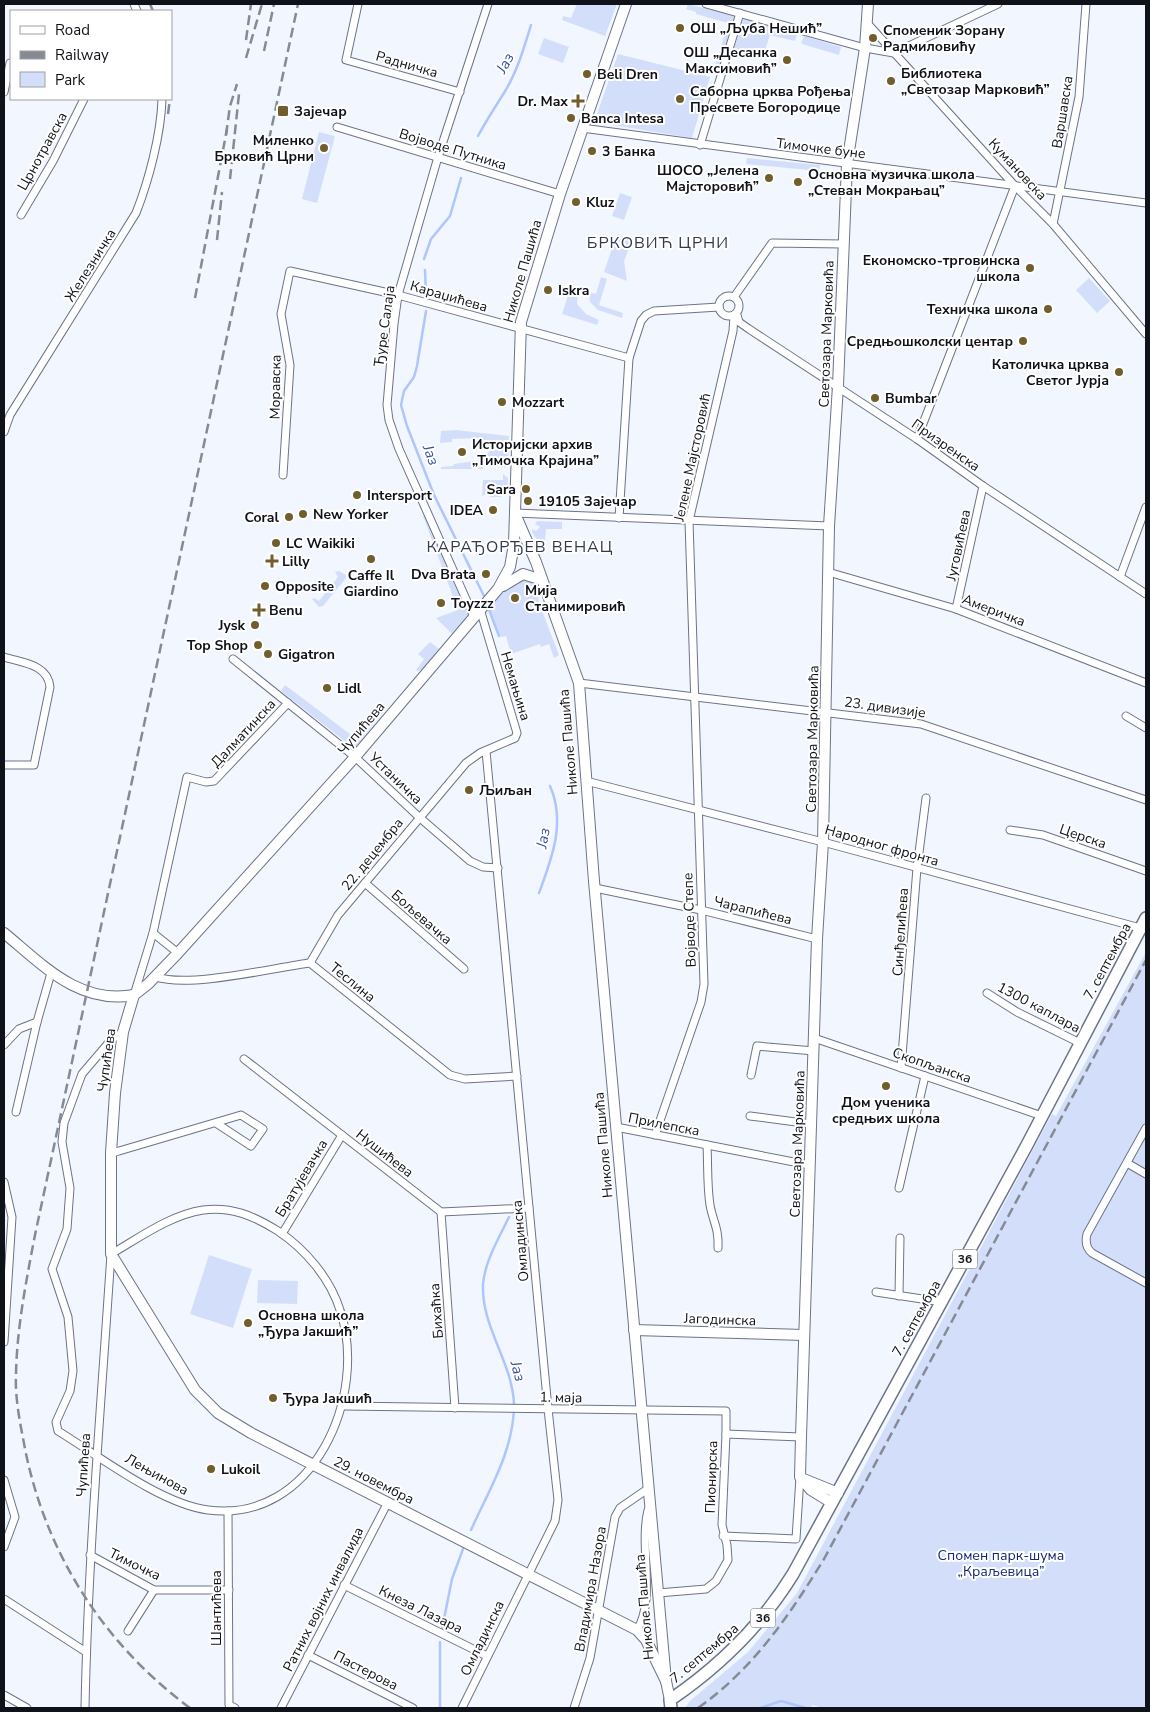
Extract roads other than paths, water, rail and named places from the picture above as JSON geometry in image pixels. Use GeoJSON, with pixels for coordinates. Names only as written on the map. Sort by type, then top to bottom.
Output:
{"type":"FeatureCollection","features":[{"type":"Feature","properties":{"kind":"main road","name":"7. септембра"},"geometry":{"type":"LineString","coordinates":[[670,1704],[711,1669],[755,1627],[788,1582],[942,1302],[1145,925]]}},
{"type":"Feature","properties":{"kind":"street","name":"Радничка"},"geometry":{"type":"LineString","coordinates":[[358,4],[346,60],[460,92]]}},
{"type":"Feature","properties":{"kind":"street","name":"Ђуре Салаја"},"geometry":{"type":"LineString","coordinates":[[481,608],[399,449],[389,420],[387,405],[390,360],[398,296],[438,157],[488,4]]}},
{"type":"Feature","properties":{"kind":"street","name":"Николе Пашића"},"geometry":{"type":"LineString","coordinates":[[626,4],[560,194],[520,330],[515,513],[536,562],[579,683],[634,1330],[666,1681],[670,1704]]}},
{"type":"Feature","properties":{"kind":"street"},"geometry":{"type":"LineString","coordinates":[[710,4],[866,48],[894,53],[998,4]]}},
{"type":"Feature","properties":{"kind":"street","name":"Светозара Марковића"},"geometry":{"type":"LineString","coordinates":[[723,1536],[796,1539],[800,1477],[817,939],[823,842],[827,711],[829,526],[838,386],[847,164],[866,48],[868,4]]}},
{"type":"Feature","properties":{"kind":"street","name":"Варшавска"},"geometry":{"type":"LineString","coordinates":[[1053,224],[1079,97],[1086,4]]}},
{"type":"Feature","properties":{"kind":"street"},"geometry":{"type":"LineString","coordinates":[[700,145],[740,13]]}},
{"type":"Feature","properties":{"kind":"street","name":"Кумановска"},"geometry":{"type":"LineString","coordinates":[[868,24],[1015,186],[1053,224],[1146,334]]}},
{"type":"Feature","properties":{"kind":"street"},"geometry":{"type":"LineString","coordinates":[[4,92],[8,62]]}},
{"type":"Feature","properties":{"kind":"street","name":"Црнотравска"},"geometry":{"type":"LineString","coordinates":[[21,215],[53,161],[84,100]]}},
{"type":"Feature","properties":{"kind":"street","name":"Железничка"},"geometry":{"type":"LineString","coordinates":[[4,432],[10,415],[136,213],[148,174],[160,120],[162,100]]}},
{"type":"Feature","properties":{"kind":"street","name":"Војводе Путника"},"geometry":{"type":"LineString","coordinates":[[338,127],[560,194]]}},
{"type":"Feature","properties":{"kind":"street","name":"Тимочке буне"},"geometry":{"type":"LineString","coordinates":[[582,128],[671,138],[700,145],[1146,203]]}},
{"type":"Feature","properties":{"kind":"street"},"geometry":{"type":"LineString","coordinates":[[917,438],[1015,186]]}},
{"type":"Feature","properties":{"kind":"street"},"geometry":{"type":"LineString","coordinates":[[734,297],[772,243],[843,244]]}},
{"type":"Feature","properties":{"kind":"street","name":"Караџићева"},"geometry":{"type":"LineString","coordinates":[[290,271],[427,303],[628,358]]}},
{"type":"Feature","properties":{"kind":"street","name":"Моравска"},"geometry":{"type":"LineString","coordinates":[[283,474],[290,365],[281,314],[290,271]]}},
{"type":"Feature","properties":{"kind":"street"},"geometry":{"type":"LineString","coordinates":[[729,296],[734,297],[739,304],[735,314],[724,314],[719,307],[723,298],[729,296]]}},
{"type":"Feature","properties":{"kind":"street"},"geometry":{"type":"LineString","coordinates":[[619,518],[628,358],[639,327],[646,315],[654,311],[719,307]]}},
{"type":"Feature","properties":{"kind":"street","name":"Призренска"},"geometry":{"type":"LineString","coordinates":[[735,314],[741,324],[917,438],[983,486],[1146,594]]}},
{"type":"Feature","properties":{"kind":"street","name":"Јелене Мајсторовић"},"geometry":{"type":"LineString","coordinates":[[695,697],[689,521],[733,331],[735,314]]}},
{"type":"Feature","properties":{"kind":"street","name":"Југовићева"},"geometry":{"type":"LineString","coordinates":[[956,609],[983,486]]}},
{"type":"Feature","properties":{"kind":"street"},"geometry":{"type":"LineString","coordinates":[[1120,576],[1146,507]]}},
{"type":"Feature","properties":{"kind":"street"},"geometry":{"type":"LineString","coordinates":[[498,589],[512,560],[515,513],[829,526]]}},
{"type":"Feature","properties":{"kind":"street"},"geometry":{"type":"LineString","coordinates":[[498,589],[529,571],[536,562],[522,557],[512,560]]}},
{"type":"Feature","properties":{"kind":"street","name":"Америчка"},"geometry":{"type":"LineString","coordinates":[[828,572],[956,609],[1146,683]]}},
{"type":"Feature","properties":{"kind":"street"},"geometry":{"type":"LineString","coordinates":[[523,574],[542,580]]}},
{"type":"Feature","properties":{"kind":"street","name":"Чупићева"},"geometry":{"type":"LineString","coordinates":[[85,1708],[90,1555],[111,1254],[111,1153],[115,1093],[123,1032],[134,995],[156,977],[356,756],[498,589]]}},
{"type":"Feature","properties":{"kind":"street","name":"Немањина"},"geometry":{"type":"LineString","coordinates":[[481,608],[517,733],[514,740],[486,751]]}},
{"type":"Feature","properties":{"kind":"street"},"geometry":{"type":"LineString","coordinates":[[4,657],[41,669],[49,679],[50,687],[34,765],[4,764]]}},
{"type":"Feature","properties":{"kind":"street","name":"Устаничка"},"geometry":{"type":"LineString","coordinates":[[233,659],[356,756],[419,817],[474,864],[498,868]]}},
{"type":"Feature","properties":{"kind":"street","name":"23. дивизије"},"geometry":{"type":"LineString","coordinates":[[579,683],[827,711],[928,725],[1146,800]]}},
{"type":"Feature","properties":{"kind":"street","name":"Војводе Степе"},"geometry":{"type":"LineString","coordinates":[[655,1135],[703,994],[695,697]]}},
{"type":"Feature","properties":{"kind":"street","name":"Далматинска"},"geometry":{"type":"LineString","coordinates":[[153,933],[187,778],[206,782],[214,781],[288,703]]}},
{"type":"Feature","properties":{"kind":"street"},"geometry":{"type":"LineString","coordinates":[[1126,716],[1146,728]]}},
{"type":"Feature","properties":{"kind":"street","name":"22. децембра"},"geometry":{"type":"LineString","coordinates":[[310,963],[338,915],[364,883],[466,763],[486,751]]}},
{"type":"Feature","properties":{"kind":"street","name":"Омладинска"},"geometry":{"type":"LineString","coordinates":[[462,1708],[555,1521],[558,1510],[486,751]]}},
{"type":"Feature","properties":{"kind":"street","name":"Народног фронта"},"geometry":{"type":"LineString","coordinates":[[586,781],[699,809],[917,868],[1145,925]]}},
{"type":"Feature","properties":{"kind":"street","name":"Синђелићева"},"geometry":{"type":"LineString","coordinates":[[901,1068],[917,868],[926,798]]}},
{"type":"Feature","properties":{"kind":"street","name":"Церска"},"geometry":{"type":"LineString","coordinates":[[1010,830],[1043,835],[1146,871]]}},
{"type":"Feature","properties":{"kind":"street","name":"Бољевачка"},"geometry":{"type":"LineString","coordinates":[[364,883],[464,969]]}},
{"type":"Feature","properties":{"kind":"street","name":"Чарапићева"},"geometry":{"type":"LineString","coordinates":[[595,888],[701,910],[817,939]]}},
{"type":"Feature","properties":{"kind":"street"},"geometry":{"type":"LineString","coordinates":[[4,933],[51,973],[79,990],[117,997],[134,995],[153,933],[178,953]]}},
{"type":"Feature","properties":{"kind":"street","name":"Теслина"},"geometry":{"type":"LineString","coordinates":[[156,977],[172,981],[199,979],[310,963],[450,1075],[465,1079],[517,1076]]}},
{"type":"Feature","properties":{"kind":"street"},"geometry":{"type":"LineString","coordinates":[[16,1112],[37,1022],[51,973]]}},
{"type":"Feature","properties":{"kind":"street","name":"1300 каплара"},"geometry":{"type":"LineString","coordinates":[[987,993],[1017,1012],[1080,1043]]}},
{"type":"Feature","properties":{"kind":"street"},"geometry":{"type":"LineString","coordinates":[[4,1045],[19,1029],[37,1022]]}},
{"type":"Feature","properties":{"kind":"street","name":"Лењинова"},"geometry":{"type":"LineString","coordinates":[[111,1254],[182,1216],[205,1210],[225,1210],[244,1213],[282,1234],[314,1264],[331,1288],[341,1310],[348,1356],[343,1406],[334,1429],[313,1464],[283,1494],[247,1508],[228,1511],[200,1509],[174,1500],[56,1428],[56,1422],[72,1386],[73,1372],[68,1317],[52,1269],[67,1229],[70,1188],[62,1142],[70,1102],[82,1074],[111,1040],[123,1032]]}},
{"type":"Feature","properties":{"kind":"street","name":"Скопљанска"},"geometry":{"type":"LineString","coordinates":[[814,1038],[1042,1116]]}},
{"type":"Feature","properties":{"kind":"street"},"geometry":{"type":"LineString","coordinates":[[751,1075],[757,1046],[814,1050]]}},
{"type":"Feature","properties":{"kind":"street","name":"Нушићева"},"geometry":{"type":"LineString","coordinates":[[244,1059],[441,1212]]}},
{"type":"Feature","properties":{"kind":"street"},"geometry":{"type":"LineString","coordinates":[[899,1188],[925,1076]]}},
{"type":"Feature","properties":{"kind":"street"},"geometry":{"type":"LineString","coordinates":[[111,1153],[216,1123],[242,1116],[263,1129],[251,1146],[216,1123]]}},
{"type":"Feature","properties":{"kind":"street"},"geometry":{"type":"LineString","coordinates":[[750,1116],[811,1124]]}},
{"type":"Feature","properties":{"kind":"street","name":"Прилепска"},"geometry":{"type":"LineString","coordinates":[[616,1127],[810,1165]]}},
{"type":"Feature","properties":{"kind":"street"},"geometry":{"type":"LineString","coordinates":[[1146,1128],[1087,1234],[1086,1245],[1092,1253],[1146,1283]]}},
{"type":"Feature","properties":{"kind":"street","name":"Братујевачка"},"geometry":{"type":"LineString","coordinates":[[282,1234],[342,1135]]}},
{"type":"Feature","properties":{"kind":"street","name":"Прилепска"},"geometry":{"type":"LineString","coordinates":[[708,1145],[710,1206],[718,1228],[718,1248]]}},
{"type":"Feature","properties":{"kind":"street"},"geometry":{"type":"LineString","coordinates":[[1127,1163],[1146,1174]]}},
{"type":"Feature","properties":{"kind":"street"},"geometry":{"type":"LineString","coordinates":[[4,1182],[12,1217],[4,1342]]}},
{"type":"Feature","properties":{"kind":"street"},"geometry":{"type":"LineString","coordinates":[[441,1212],[530,1208]]}},
{"type":"Feature","properties":{"kind":"street","name":"Бихаћка"},"geometry":{"type":"LineString","coordinates":[[441,1212],[455,1408]]}},
{"type":"Feature","properties":{"kind":"street"},"geometry":{"type":"LineString","coordinates":[[899,1296],[900,1238]]}},
{"type":"Feature","properties":{"kind":"street","name":"29. новембра"},"geometry":{"type":"LineString","coordinates":[[111,1254],[201,1398],[218,1413],[235,1424],[637,1630],[646,1640],[666,1681]]}},
{"type":"Feature","properties":{"kind":"street"},"geometry":{"type":"LineString","coordinates":[[876,1292],[942,1302]]}},
{"type":"Feature","properties":{"kind":"street","name":"Јагодинска"},"geometry":{"type":"LineString","coordinates":[[634,1330],[804,1335]]}},
{"type":"Feature","properties":{"kind":"street","name":"1. маја"},"geometry":{"type":"LineString","coordinates":[[343,1406],[726,1411],[726,1434]]}},
{"type":"Feature","properties":{"kind":"street","name":"Пионирска"},"geometry":{"type":"LineString","coordinates":[[658,1594],[702,1590],[712,1586],[728,1560],[727,1545],[723,1536],[726,1434],[801,1437]]}},
{"type":"Feature","properties":{"kind":"street"},"geometry":{"type":"LineString","coordinates":[[800,1477],[835,1498]]}},
{"type":"Feature","properties":{"kind":"street"},"geometry":{"type":"LineString","coordinates":[[4,1480],[15,1517],[4,1547]]}},
{"type":"Feature","properties":{"kind":"street","name":"Владимира Назора"},"geometry":{"type":"LineString","coordinates":[[574,1708],[590,1658],[615,1517],[620,1508],[649,1488]]}},
{"type":"Feature","properties":{"kind":"street","name":"Ратних војних инвалида"},"geometry":{"type":"LineString","coordinates":[[281,1708],[388,1502]]}},
{"type":"Feature","properties":{"kind":"street","name":"Николе Пашића"},"geometry":{"type":"LineString","coordinates":[[637,1630],[645,1612],[645,1526],[650,1503]]}},
{"type":"Feature","properties":{"kind":"street","name":"Шантићева"},"geometry":{"type":"LineString","coordinates":[[228,1511],[232,1707]]}},
{"type":"Feature","properties":{"kind":"street","name":"Тимочка"},"geometry":{"type":"LineString","coordinates":[[90,1555],[154,1590],[229,1590]]}},
{"type":"Feature","properties":{"kind":"street","name":"Кнеза Лазара"},"geometry":{"type":"LineString","coordinates":[[344,1585],[487,1656]]}},
{"type":"Feature","properties":{"kind":"street"},"geometry":{"type":"LineString","coordinates":[[128,1631],[154,1590]]}},
{"type":"Feature","properties":{"kind":"street"},"geometry":{"type":"LineString","coordinates":[[4,1600],[86,1652]]}},
{"type":"Feature","properties":{"kind":"street","name":"Пастерова"},"geometry":{"type":"LineString","coordinates":[[308,1655],[413,1708]]}},
{"type":"Feature","properties":{"kind":"street"},"geometry":{"type":"LineString","coordinates":[[4,1695],[27,1708]]}},
{"type":"Feature","properties":{"kind":"waterway","name":"Јаз"},"geometry":{"type":"LineString","coordinates":[[478,136],[513,77],[531,25]]}},
{"type":"Feature","properties":{"kind":"waterway","name":"Јаз"},"geometry":{"type":"LineString","coordinates":[[424,259],[431,239],[450,216],[461,178]]}},
{"type":"Feature","properties":{"kind":"waterway","name":"Јаз"},"geometry":{"type":"LineString","coordinates":[[425,270],[426,296]]}},
{"type":"Feature","properties":{"kind":"waterway","name":"Јаз"},"geometry":{"type":"LineString","coordinates":[[426,311],[417,366],[414,377],[404,391],[401,405],[407,426],[434,495],[485,598]]}},
{"type":"Feature","properties":{"kind":"waterway","name":"Јаз"},"geometry":{"type":"LineString","coordinates":[[488,607],[499,636]]}},
{"type":"Feature","properties":{"kind":"waterway","name":"Јаз"},"geometry":{"type":"LineString","coordinates":[[539,893],[552,853],[557,826],[555,799],[550,786]]}},
{"type":"Feature","properties":{"kind":"waterway","name":"Јаз"},"geometry":{"type":"LineString","coordinates":[[471,1530],[493,1485],[505,1454],[513,1422],[514,1405],[512,1390],[487,1315],[483,1284],[489,1258],[509,1217]]}},
{"type":"Feature","properties":{"kind":"waterway","name":"Јаз"},"geometry":{"type":"LineString","coordinates":[[442,1629],[452,1579],[463,1549]]}},
{"type":"Feature","properties":{"kind":"waterway","name":"Јаз"},"geometry":{"type":"LineString","coordinates":[[440,1642],[440,1708]]}},
{"type":"Feature","properties":{"kind":"waterway"},"geometry":{"type":"LineString","coordinates":[[760,1708],[781,1701],[806,1708]]}},
{"type":"Feature","properties":{"kind":"railway"},"geometry":{"type":"LineString","coordinates":[[150,4],[153,10]]}},
{"type":"Feature","properties":{"kind":"railway"},"geometry":{"type":"LineString","coordinates":[[246,40],[251,4]]}},
{"type":"Feature","properties":{"kind":"railway"},"geometry":{"type":"LineString","coordinates":[[246,58],[262,4]]}},
{"type":"Feature","properties":{"kind":"railway"},"geometry":{"type":"LineString","coordinates":[[264,51],[274,4]]}},
{"type":"Feature","properties":{"kind":"railway"},"geometry":{"type":"LineString","coordinates":[[190,1708],[158,1682],[103,1623],[80,1590],[61,1554],[45,1517],[32,1478],[23,1438],[16,1382],[18,1339],[22,1304],[35,1235],[298,4]]}},
{"type":"Feature","properties":{"kind":"railway"},"geometry":{"type":"LineString","coordinates":[[226,135],[230,106],[237,84]]}},
{"type":"Feature","properties":{"kind":"railway"},"geometry":{"type":"LineString","coordinates":[[230,179],[239,94]]}},
{"type":"Feature","properties":{"kind":"railway"},"geometry":{"type":"LineString","coordinates":[[168,114],[170,100]]}},
{"type":"Feature","properties":{"kind":"railway"},"geometry":{"type":"LineString","coordinates":[[195,298],[227,129]]}},
{"type":"Feature","properties":{"kind":"railway"},"geometry":{"type":"LineString","coordinates":[[217,240],[222,192]]}},
{"type":"Feature","properties":{"kind":"railway"},"geometry":{"type":"LineString","coordinates":[[698,1708],[718,1693],[753,1659],[783,1621],[824,1559],[1146,960]]}},
{"type":"Feature","properties":{"kind":"place","name":"ОШ „Љуба Нешић”"},"geometry":{"type":"Point","coordinates":[680,28]}},
{"type":"Feature","properties":{"kind":"place","name":"Споменик Зорану Радмиловићу"},"geometry":{"type":"Point","coordinates":[873,38]}},
{"type":"Feature","properties":{"kind":"place","name":"ОШ „Десанка Максимовић”"},"geometry":{"type":"Point","coordinates":[787,60]}},
{"type":"Feature","properties":{"kind":"place","name":"Beli Dren"},"geometry":{"type":"Point","coordinates":[587,74]}},
{"type":"Feature","properties":{"kind":"place","name":"Библиотека „Светозар Марковић”"},"geometry":{"type":"Point","coordinates":[891,81]}},
{"type":"Feature","properties":{"kind":"place","name":"Саборна црква Рођења Пресвете Богородице"},"geometry":{"type":"Point","coordinates":[680,99]}},
{"type":"Feature","properties":{"kind":"place","name":"Dr. Max"},"geometry":{"type":"Point","coordinates":[578,101]}},
{"type":"Feature","properties":{"kind":"place","name":"Зајечар"},"geometry":{"type":"Point","coordinates":[283,111]}},
{"type":"Feature","properties":{"kind":"place","name":"Banca Intesa"},"geometry":{"type":"Point","coordinates":[571,118]}},
{"type":"Feature","properties":{"kind":"place","name":"Миленко Брковић Црни"},"geometry":{"type":"Point","coordinates":[324,148]}},
{"type":"Feature","properties":{"kind":"place","name":"3 Банка"},"geometry":{"type":"Point","coordinates":[592,151]}},
{"type":"Feature","properties":{"kind":"place","name":"ШОСО „Јелена Мајсторовић”"},"geometry":{"type":"Point","coordinates":[769,178]}},
{"type":"Feature","properties":{"kind":"place","name":"Основна музичка школа „Стеван Мокрањац”"},"geometry":{"type":"Point","coordinates":[798,182]}},
{"type":"Feature","properties":{"kind":"place","name":"Kluz"},"geometry":{"type":"Point","coordinates":[576,202]}},
{"type":"Feature","properties":{"kind":"place","name":"Економско-трговинска школа"},"geometry":{"type":"Point","coordinates":[1030,268]}},
{"type":"Feature","properties":{"kind":"place","name":"Iskra"},"geometry":{"type":"Point","coordinates":[548,290]}},
{"type":"Feature","properties":{"kind":"place","name":"Техничка школа"},"geometry":{"type":"Point","coordinates":[1048,309]}},
{"type":"Feature","properties":{"kind":"place","name":"Средњошколски центар"},"geometry":{"type":"Point","coordinates":[1023,341]}},
{"type":"Feature","properties":{"kind":"place","name":"Католичка црква Светог Јурја"},"geometry":{"type":"Point","coordinates":[1119,372]}},
{"type":"Feature","properties":{"kind":"place","name":"Bumbar"},"geometry":{"type":"Point","coordinates":[875,398]}},
{"type":"Feature","properties":{"kind":"place","name":"Mozzart"},"geometry":{"type":"Point","coordinates":[502,402]}},
{"type":"Feature","properties":{"kind":"place","name":"Историјски архив „Тимочка Крајина”"},"geometry":{"type":"Point","coordinates":[462,452]}},
{"type":"Feature","properties":{"kind":"place","name":"Sara"},"geometry":{"type":"Point","coordinates":[526,489]}},
{"type":"Feature","properties":{"kind":"place","name":"Intersport"},"geometry":{"type":"Point","coordinates":[357,495]}},
{"type":"Feature","properties":{"kind":"place","name":"19105 Зајечар"},"geometry":{"type":"Point","coordinates":[528,501]}},
{"type":"Feature","properties":{"kind":"place","name":"IDEA"},"geometry":{"type":"Point","coordinates":[493,510]}},
{"type":"Feature","properties":{"kind":"place","name":"New Yorker"},"geometry":{"type":"Point","coordinates":[303,514]}},
{"type":"Feature","properties":{"kind":"place","name":"Coral"},"geometry":{"type":"Point","coordinates":[289,517]}},
{"type":"Feature","properties":{"kind":"place","name":"LC Waikiki"},"geometry":{"type":"Point","coordinates":[276,543]}},
{"type":"Feature","properties":{"kind":"place","name":"Caffe Il Giardino"},"geometry":{"type":"Point","coordinates":[371,559]}},
{"type":"Feature","properties":{"kind":"place","name":"Lilly"},"geometry":{"type":"Point","coordinates":[272,561]}},
{"type":"Feature","properties":{"kind":"place","name":"Dva Brata"},"geometry":{"type":"Point","coordinates":[486,574]}},
{"type":"Feature","properties":{"kind":"place","name":"Opposite"},"geometry":{"type":"Point","coordinates":[265,586]}},
{"type":"Feature","properties":{"kind":"place","name":"Мија Станимировић"},"geometry":{"type":"Point","coordinates":[515,598]}},
{"type":"Feature","properties":{"kind":"place","name":"Toyzzz"},"geometry":{"type":"Point","coordinates":[441,603]}},
{"type":"Feature","properties":{"kind":"place","name":"Benu"},"geometry":{"type":"Point","coordinates":[259,610]}},
{"type":"Feature","properties":{"kind":"place","name":"Jysk"},"geometry":{"type":"Point","coordinates":[255,625]}},
{"type":"Feature","properties":{"kind":"place","name":"Top Shop"},"geometry":{"type":"Point","coordinates":[258,645]}},
{"type":"Feature","properties":{"kind":"place","name":"Gigatron"},"geometry":{"type":"Point","coordinates":[268,654]}},
{"type":"Feature","properties":{"kind":"place","name":"Lidl"},"geometry":{"type":"Point","coordinates":[327,688]}},
{"type":"Feature","properties":{"kind":"place","name":"Љиљан"},"geometry":{"type":"Point","coordinates":[469,790]}},
{"type":"Feature","properties":{"kind":"place","name":"Дом ученика средњих школа"},"geometry":{"type":"Point","coordinates":[886,1086]}},
{"type":"Feature","properties":{"kind":"place","name":"Основна школа „Ђура Јакшић”"},"geometry":{"type":"Point","coordinates":[248,1323]}},
{"type":"Feature","properties":{"kind":"place","name":"Ђура Јакшић"},"geometry":{"type":"Point","coordinates":[273,1398]}},
{"type":"Feature","properties":{"kind":"place","name":"Lukoil"},"geometry":{"type":"Point","coordinates":[211,1469]}},
{"type":"Feature","properties":{"kind":"district","name":"БРКОВИЋ ЦРНИ"},"geometry":{"type":"Point","coordinates":[658,242]}},
{"type":"Feature","properties":{"kind":"district","name":"КАРАЂОРЂЕВ ВЕНАЦ"},"geometry":{"type":"Point","coordinates":[520,546]}},
{"type":"Feature","properties":{"kind":"park label","name":"Спомен парк-шума „Краљевица”"},"geometry":{"type":"Point","coordinates":[1001,1564]}}]}
